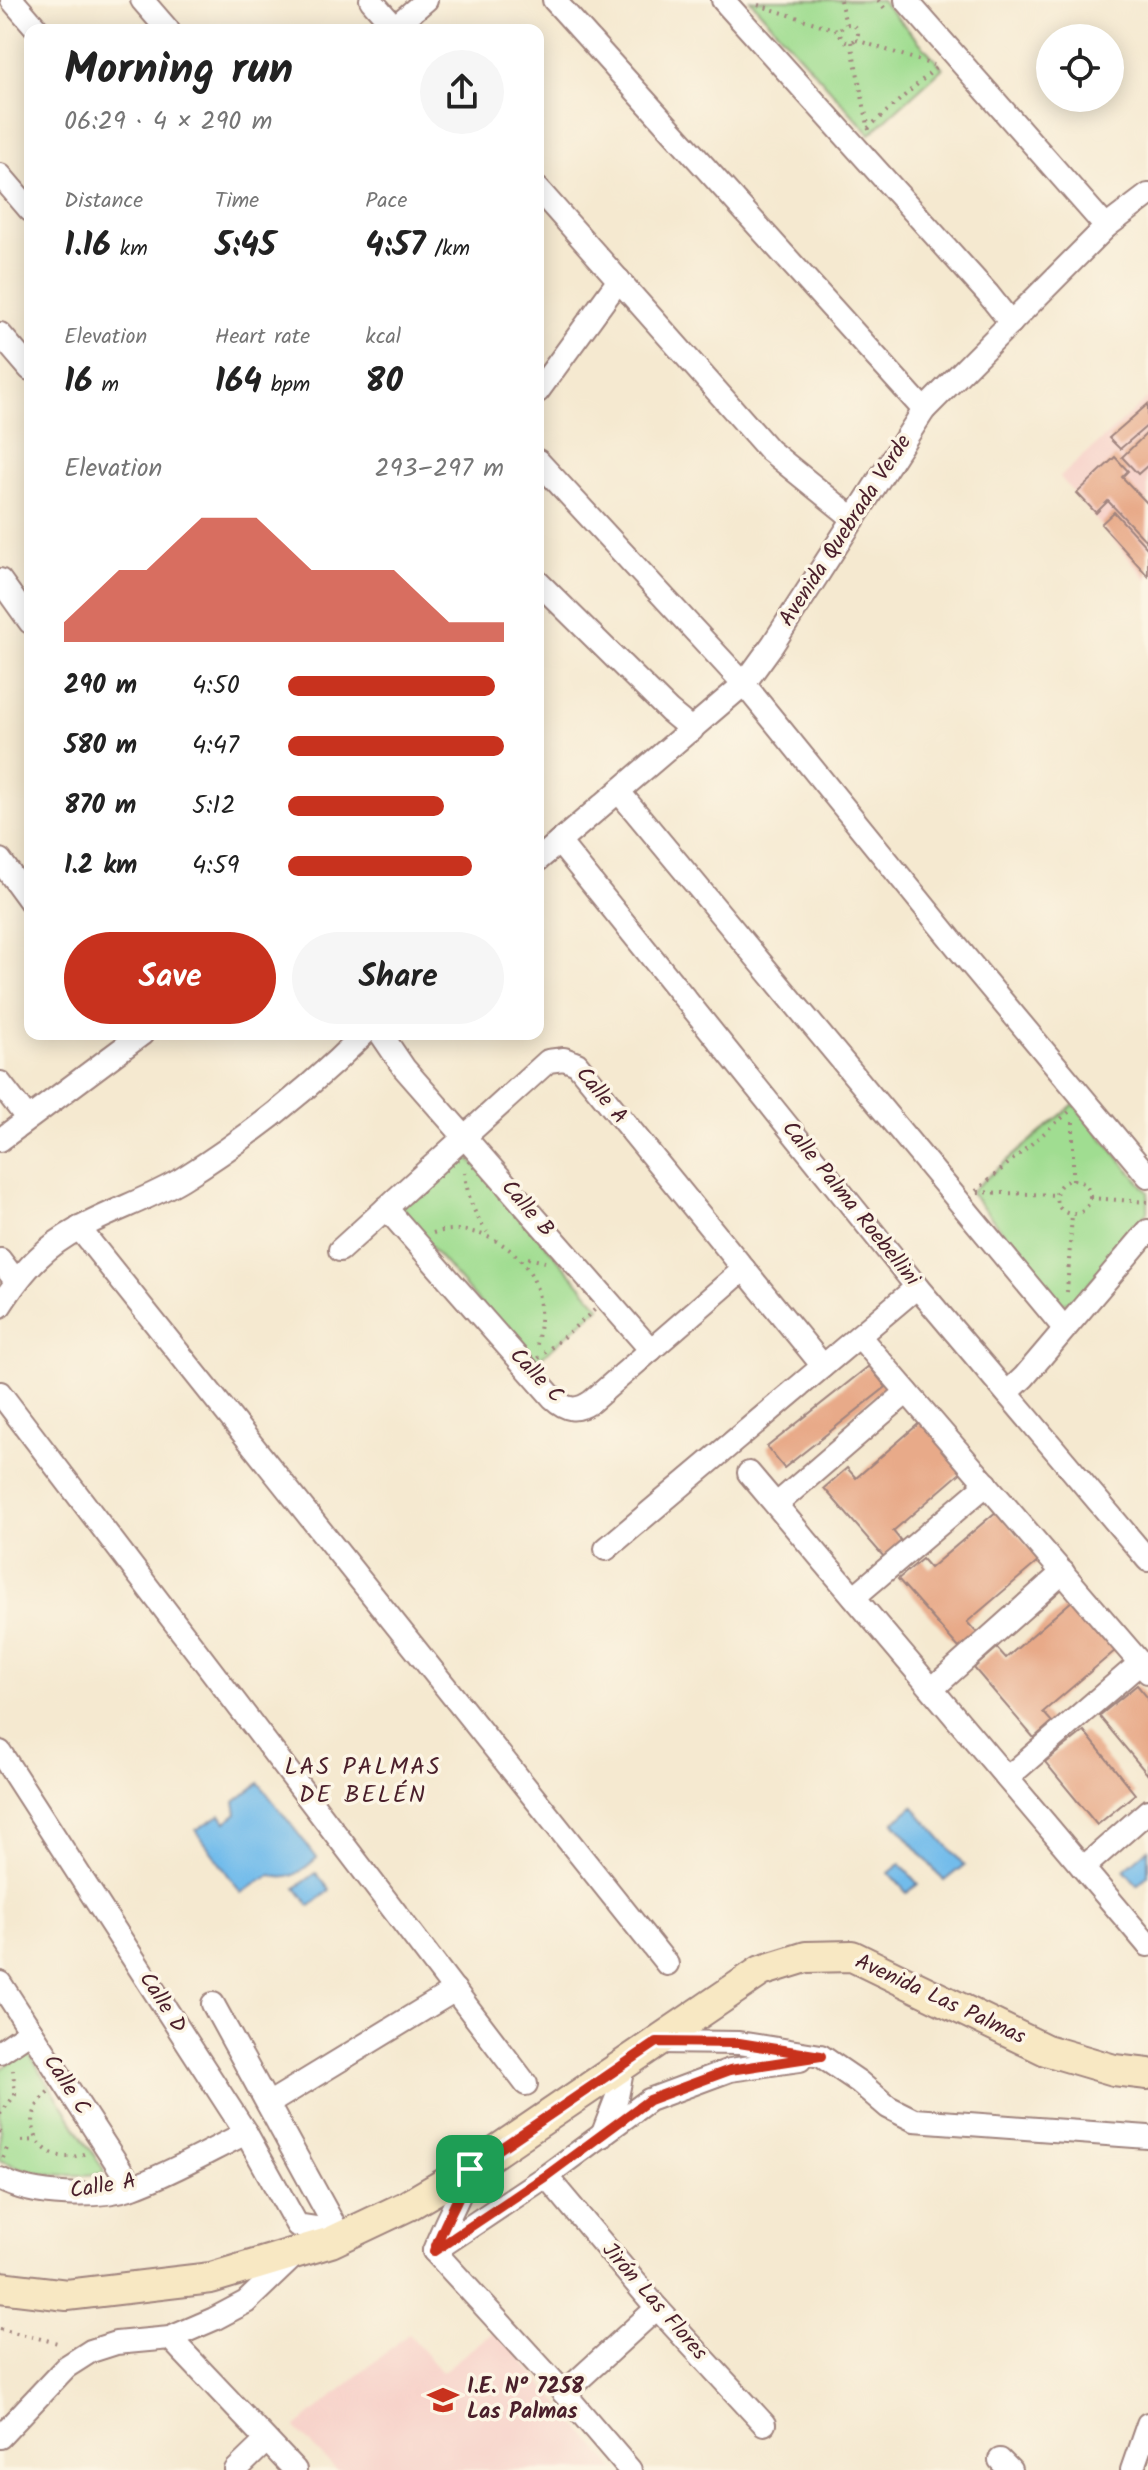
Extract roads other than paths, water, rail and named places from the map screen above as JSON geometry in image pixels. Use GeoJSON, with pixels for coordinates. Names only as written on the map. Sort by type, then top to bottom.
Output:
{"type":"FeatureCollection","features":[{"type":"Feature","properties":{"kind":"main road","name":"Avenida Las Palmas"},"geometry":{"type":"LineString","coordinates":[[0,2287],[67,2295],[211,2278],[297,2253],[407,2206],[470,2169],[761,1971],[806,1957],[852,1956],[1046,2050],[1114,2070],[1148,2074]]}},
{"type":"Feature","properties":{"kind":"street"},"geometry":{"type":"LineString","coordinates":[[12,0],[33,24]]}},
{"type":"Feature","properties":{"kind":"street"},"geometry":{"type":"LineString","coordinates":[[142,0],[163,24]]}},
{"type":"Feature","properties":{"kind":"street"},"geometry":{"type":"LineString","coordinates":[[371,0],[390,24]]}},
{"type":"Feature","properties":{"kind":"street"},"geometry":{"type":"LineString","coordinates":[[400,24],[426,0]]}},
{"type":"Feature","properties":{"kind":"street"},"geometry":{"type":"LineString","coordinates":[[554,0],[924,410]]}},
{"type":"Feature","properties":{"kind":"street"},"geometry":{"type":"LineString","coordinates":[[723,0],[1011,323]]}},
{"type":"Feature","properties":{"kind":"street"},"geometry":{"type":"LineString","coordinates":[[897,6],[1106,227]]}},
{"type":"Feature","properties":{"kind":"street"},"geometry":{"type":"LineString","coordinates":[[0,175],[24,203]]}},
{"type":"Feature","properties":{"kind":"street"},"geometry":{"type":"LineString","coordinates":[[544,196],[769,450],[854,519]]}},
{"type":"Feature","properties":{"kind":"street","name":"Avenida Quebrada Verde"},"geometry":{"type":"LineString","coordinates":[[544,855],[744,684],[924,410],[1106,227],[1144,206]]}},
{"type":"Feature","properties":{"kind":"street"},"geometry":{"type":"LineString","coordinates":[[544,383],[619,280]]}},
{"type":"Feature","properties":{"kind":"street"},"geometry":{"type":"LineString","coordinates":[[0,334],[24,362]]}},
{"type":"Feature","properties":{"kind":"street"},"geometry":{"type":"LineString","coordinates":[[544,467],[744,684],[1148,1176]]}},
{"type":"Feature","properties":{"kind":"street"},"geometry":{"type":"LineString","coordinates":[[0,580],[24,614]]}},
{"type":"Feature","properties":{"kind":"street"},"geometry":{"type":"LineString","coordinates":[[544,588],[692,730]]}},
{"type":"Feature","properties":{"kind":"street"},"geometry":{"type":"LineString","coordinates":[[619,792],[968,1198],[1064,1327]]}},
{"type":"Feature","properties":{"kind":"street","name":"Calle Palma Roebellini"},"geometry":{"type":"LineString","coordinates":[[559,842],[917,1287],[1148,1560]]}},
{"type":"Feature","properties":{"kind":"street"},"geometry":{"type":"LineString","coordinates":[[0,860],[24,893]]}},
{"type":"Feature","properties":{"kind":"street"},"geometry":{"type":"LineString","coordinates":[[0,1140],[130,1040]]}},
{"type":"Feature","properties":{"kind":"street"},"geometry":{"type":"LineString","coordinates":[[0,1306],[16,1281],[39,1256],[79,1228],[179,1181],[247,1136],[358,1040]]}},
{"type":"Feature","properties":{"kind":"street","name":"Calle B"},"geometry":{"type":"LineString","coordinates":[[371,1040],[404,1068]]}},
{"type":"Feature","properties":{"kind":"street","name":"Calle B"},"geometry":{"type":"LineString","coordinates":[[385,1040],[465,1146],[651,1350]]}},
{"type":"Feature","properties":{"kind":"street","name":"Calle A"},"geometry":{"type":"LineString","coordinates":[[340,1250],[386,1208],[465,1146],[548,1061],[571,1061],[577,1064],[823,1366]]}},
{"type":"Feature","properties":{"kind":"street"},"geometry":{"type":"LineString","coordinates":[[0,1083],[27,1118]]}},
{"type":"Feature","properties":{"kind":"street","name":"Calle C"},"geometry":{"type":"LineString","coordinates":[[386,1208],[553,1398],[566,1408],[582,1408],[591,1402],[744,1269]]}},
{"type":"Feature","properties":{"kind":"street"},"geometry":{"type":"LineString","coordinates":[[79,1228],[667,1964]]}},
{"type":"Feature","properties":{"kind":"street"},"geometry":{"type":"LineString","coordinates":[[1007,1393],[1148,1231]]}},
{"type":"Feature","properties":{"kind":"street"},"geometry":{"type":"LineString","coordinates":[[0,1260],[16,1281]]}},
{"type":"Feature","properties":{"kind":"street"},"geometry":{"type":"LineString","coordinates":[[606,1549],[917,1287]]}},
{"type":"Feature","properties":{"kind":"street"},"geometry":{"type":"LineString","coordinates":[[859,1336],[1144,1667],[1007,1778]]}},
{"type":"Feature","properties":{"kind":"street"},"geometry":{"type":"LineString","coordinates":[[777,1504],[907,1392]]}},
{"type":"Feature","properties":{"kind":"street"},"geometry":{"type":"LineString","coordinates":[[0,1393],[526,2084]]}},
{"type":"Feature","properties":{"kind":"street"},"geometry":{"type":"LineString","coordinates":[[749,1473],[1148,1945]]}},
{"type":"Feature","properties":{"kind":"street"},"geometry":{"type":"LineString","coordinates":[[854,1597],[987,1484]]}},
{"type":"Feature","properties":{"kind":"street"},"geometry":{"type":"LineString","coordinates":[[932,1689],[1063,1572]]}},
{"type":"Feature","properties":{"kind":"street","name":"Calle D"},"geometry":{"type":"LineString","coordinates":[[0,1752],[246,2133],[297,2225],[338,2234]]}},
{"type":"Feature","properties":{"kind":"street"},"geometry":{"type":"LineString","coordinates":[[1083,1868],[1148,1811]]}},
{"type":"Feature","properties":{"kind":"street","name":"Calle C"},"geometry":{"type":"LineString","coordinates":[[0,1983],[132,2187]]}},
{"type":"Feature","properties":{"kind":"street"},"geometry":{"type":"LineString","coordinates":[[268,2104],[455,1990]]}},
{"type":"Feature","properties":{"kind":"street"},"geometry":{"type":"LineString","coordinates":[[213,2004],[338,2234]]}},
{"type":"Feature","properties":{"kind":"street"},"geometry":{"type":"LineString","coordinates":[[5,2058],[31,2031]]}},
{"type":"Feature","properties":{"kind":"street"},"geometry":{"type":"LineString","coordinates":[[657,2042],[739,2043],[821,2056],[888,2107],[914,2120],[1148,2137]]}},
{"type":"Feature","properties":{"kind":"street"},"geometry":{"type":"LineString","coordinates":[[434,2251],[602,2137],[649,2100],[730,2070],[821,2056]]}},
{"type":"Feature","properties":{"kind":"street"},"geometry":{"type":"LineString","coordinates":[[602,2137],[617,2097],[623,2066]]}},
{"type":"Feature","properties":{"kind":"street","name":"Calle A"},"geometry":{"type":"LineString","coordinates":[[0,2179],[38,2191],[70,2195],[132,2187],[246,2133]]}},
{"type":"Feature","properties":{"kind":"street"},"geometry":{"type":"LineString","coordinates":[[434,2251],[470,2169]]}},
{"type":"Feature","properties":{"kind":"street","name":"Jirón Las Flores"},"geometry":{"type":"LineString","coordinates":[[546,2176],[657,2308],[764,2424]]}},
{"type":"Feature","properties":{"kind":"street"},"geometry":{"type":"LineString","coordinates":[[434,2251],[630,2470]]}},
{"type":"Feature","properties":{"kind":"street"},"geometry":{"type":"LineString","coordinates":[[0,2437],[66,2367],[91,2351],[116,2343],[170,2338],[246,2302],[297,2253]]}},
{"type":"Feature","properties":{"kind":"street"},"geometry":{"type":"LineString","coordinates":[[564,2393],[657,2308]]}},
{"type":"Feature","properties":{"kind":"street"},"geometry":{"type":"LineString","coordinates":[[170,2338],[295,2470]]}},
{"type":"Feature","properties":{"kind":"street"},"geometry":{"type":"LineString","coordinates":[[1140,2462],[1148,2424]]}},
{"type":"Feature","properties":{"kind":"street"},"geometry":{"type":"LineString","coordinates":[[236,2470],[266,2441]]}},
{"type":"Feature","properties":{"kind":"water"},"geometry":{"type":"Polygon","coordinates":[[[259,1783],[317,1858],[296,1874],[285,1877],[271,1875],[241,1893],[196,1830],[220,1815],[226,1822],[237,1813],[235,1802],[259,1783]]]}},
{"type":"Feature","properties":{"kind":"water"},"geometry":{"type":"Polygon","coordinates":[[[913,1806],[964,1865],[944,1881],[894,1822],[913,1806]]]}},
{"type":"Feature","properties":{"kind":"water"},"geometry":{"type":"Polygon","coordinates":[[[1148,1849],[1148,1875],[1137,1885],[1124,1870],[1148,1849]]]}},
{"type":"Feature","properties":{"kind":"water"},"geometry":{"type":"Polygon","coordinates":[[[900,1864],[918,1884],[907,1893],[889,1873],[900,1864]]]}},
{"type":"Feature","properties":{"kind":"water"},"geometry":{"type":"Polygon","coordinates":[[[316,1873],[330,1890],[310,1906],[296,1888],[316,1873]]]}},
{"type":"Feature","properties":{"kind":"place","name":"I.E. N° 7258 Las Palmas"},"geometry":{"type":"Point","coordinates":[443,2400]}},
{"type":"Feature","properties":{"kind":"district","name":"LAS PALMAS DE BELÉN"},"geometry":{"type":"Point","coordinates":[363,1781]}}]}
